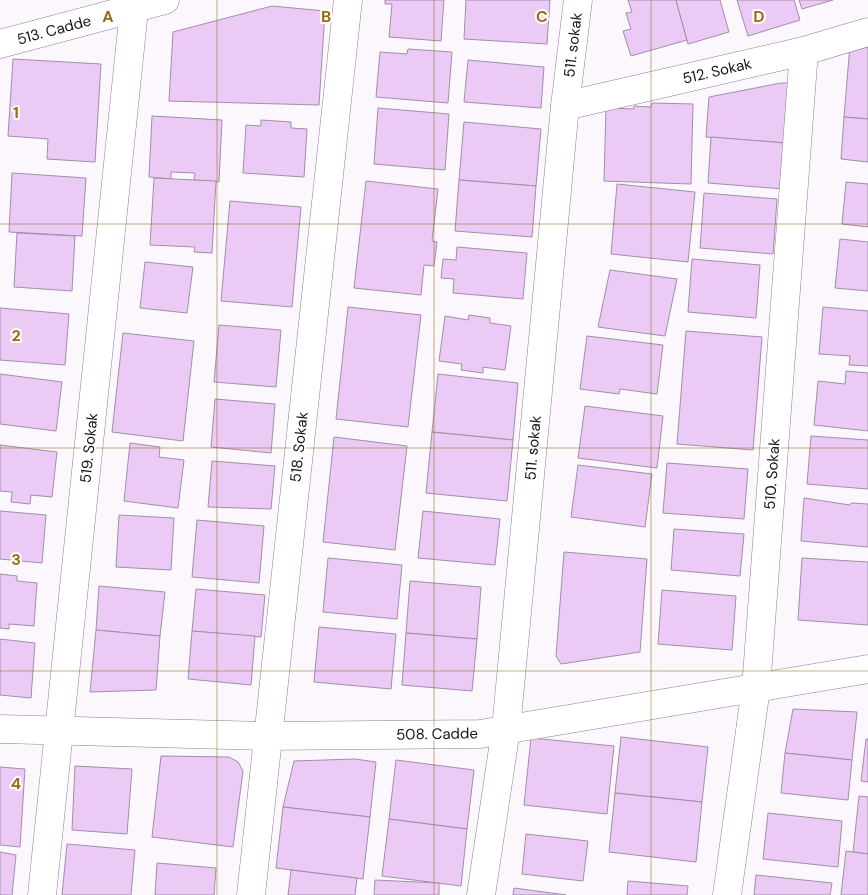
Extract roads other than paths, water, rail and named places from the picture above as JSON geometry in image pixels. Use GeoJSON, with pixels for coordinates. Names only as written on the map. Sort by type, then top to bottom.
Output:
{"type":"FeatureCollection","features":[{"type":"Feature","properties":{"kind":"street","name":"513. Cadde"},"geometry":{"type":"LineString","coordinates":[[0,44],[134,4],[165,0]]}},
{"type":"Feature","properties":{"kind":"street","name":"518. Sokak"},"geometry":{"type":"LineString","coordinates":[[251,895],[348,0]]}},
{"type":"Feature","properties":{"kind":"street","name":"511. sokak"},"geometry":{"type":"LineString","coordinates":[[481,895],[506,729],[566,106],[578,0]]}},
{"type":"Feature","properties":{"kind":"street","name":"519. Sokak"},"geometry":{"type":"LineString","coordinates":[[42,895],[134,4]]}},
{"type":"Feature","properties":{"kind":"street","name":"512. Sokak"},"geometry":{"type":"LineString","coordinates":[[566,106],[804,51],[868,32]]}},
{"type":"Feature","properties":{"kind":"street","name":"510. Sokak"},"geometry":{"type":"LineString","coordinates":[[727,895],[756,688],[804,51]]}},
{"type":"Feature","properties":{"kind":"street","name":"508. Cadde"},"geometry":{"type":"LineString","coordinates":[[0,729],[267,736],[480,734],[868,669]]}}]}
